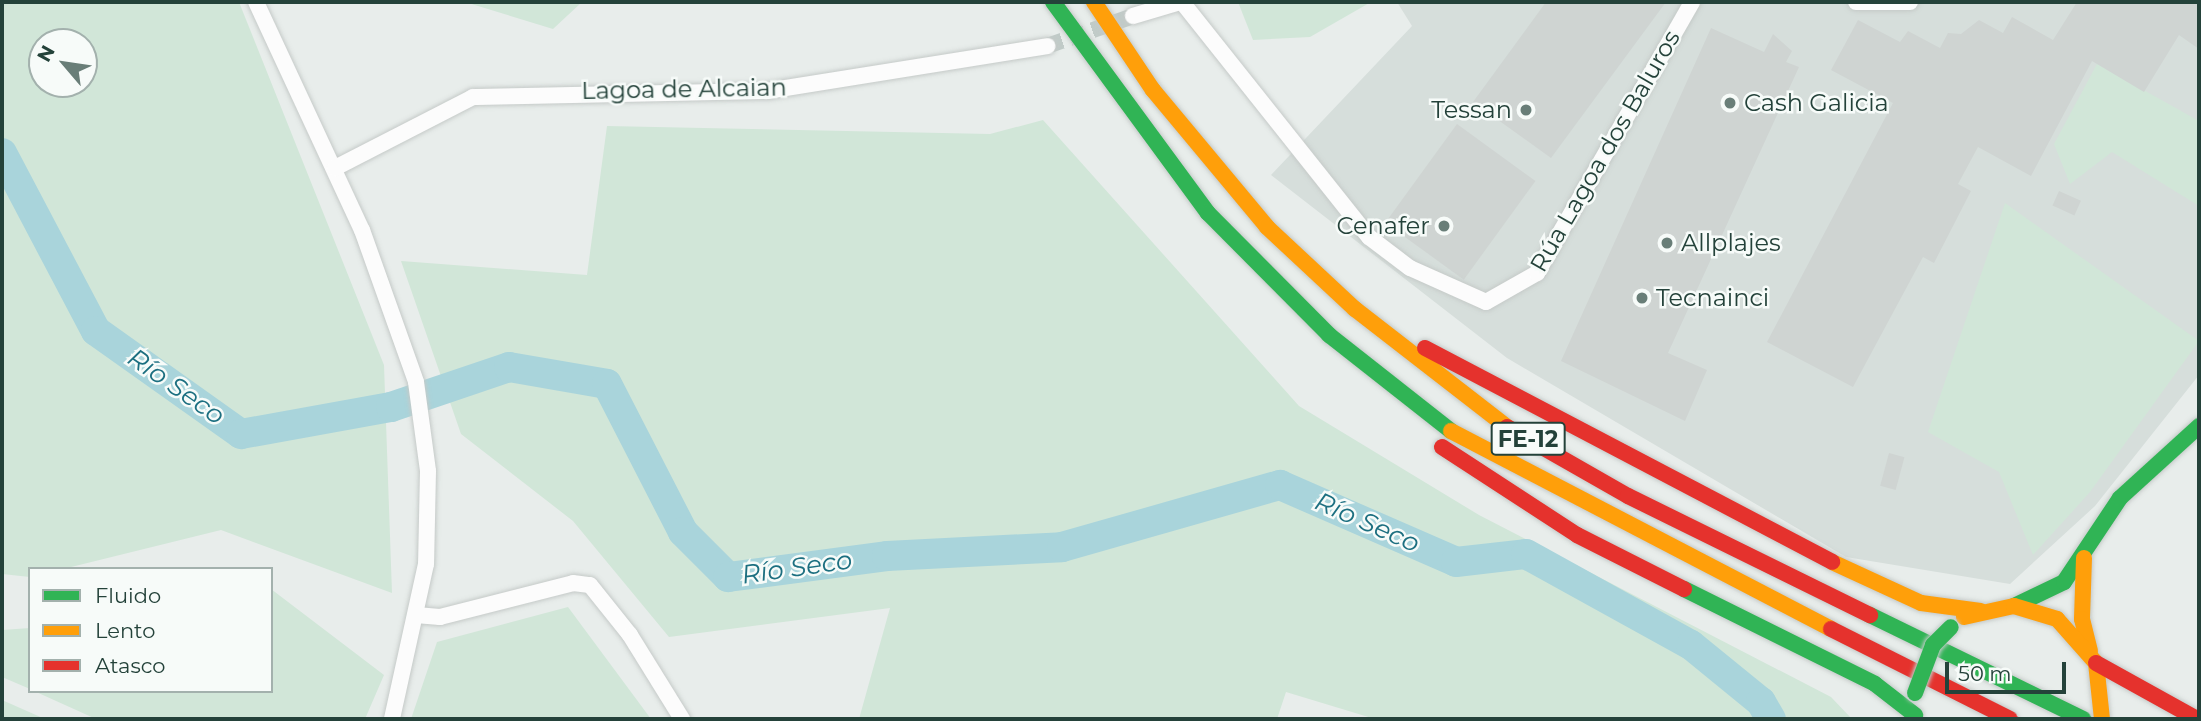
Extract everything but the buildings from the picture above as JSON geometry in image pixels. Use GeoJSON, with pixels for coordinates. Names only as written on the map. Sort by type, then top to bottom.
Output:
{"type":"FeatureCollection","features":[{"type":"Feature","properties":{"kind":"main road","name":"FE-12"},"geometry":{"type":"LineString","coordinates":[[1053,2],[1208,213],[1329,335],[1470,446],[2010,719]]}},
{"type":"Feature","properties":{"kind":"main road","name":"FE-12"},"geometry":{"type":"LineString","coordinates":[[1094,2],[1227,184],[1355,310],[1498,422],[1628,496],[2083,719]]}},
{"type":"Feature","properties":{"kind":"main road"},"geometry":{"type":"LineString","coordinates":[[1355,310],[1865,580],[1921,603],[1980,611],[2014,606],[2044,596],[2084,557],[2120,498],[2199,426]]}},
{"type":"Feature","properties":{"kind":"main road"},"geometry":{"type":"LineString","coordinates":[[1329,335],[1399,414],[1517,500],[1875,684],[1916,717]]}},
{"type":"Feature","properties":{"kind":"main road"},"geometry":{"type":"LineString","coordinates":[[2084,557],[2081,597],[2104,699],[2102,719]]}},
{"type":"Feature","properties":{"kind":"main road"},"geometry":{"type":"LineString","coordinates":[[2014,606],[2057,619],[2093,657],[2197,719]]}},
{"type":"Feature","properties":{"kind":"main road"},"geometry":{"type":"LineString","coordinates":[[1916,717],[1915,693],[1933,645],[1951,627],[1980,611]]}},
{"type":"Feature","properties":{"kind":"street"},"geometry":{"type":"LineString","coordinates":[[256,2],[335,168],[416,382],[428,471],[426,564],[392,719]]}},
{"type":"Feature","properties":{"kind":"street"},"geometry":{"type":"LineString","coordinates":[[1133,16],[1181,2]]}},
{"type":"Feature","properties":{"kind":"street","name":"Rúa Lagoa dos Baluros"},"geometry":{"type":"LineString","coordinates":[[1181,2],[1369,237],[1410,268],[1486,302],[1538,273],[1692,2]]}},
{"type":"Feature","properties":{"kind":"street"},"geometry":{"type":"LineString","coordinates":[[1856,2],[1910,2]]}},
{"type":"Feature","properties":{"kind":"street","name":"Lagoa de Alcaian"},"geometry":{"type":"LineString","coordinates":[[335,168],[472,97],[767,91],[976,62],[1047,46]]}},
{"type":"Feature","properties":{"kind":"street"},"geometry":{"type":"LineString","coordinates":[[416,615],[440,617],[573,583],[590,585],[630,635],[682,719]]}},
{"type":"Feature","properties":{"kind":"shaded area"},"geometry":{"type":"Polygon","coordinates":[[[1397,2],[2199,2],[2199,375],[2095,506],[2010,584],[1846,557],[1507,358],[1271,175],[1412,26],[1397,2]]]}},
{"type":"Feature","properties":{"kind":"green space"},"geometry":{"type":"Polygon","coordinates":[[[2,2],[239,2],[384,365],[392,593],[221,530],[71,567],[28,567],[28,577],[2,574],[2,2]]]}},
{"type":"Feature","properties":{"kind":"green space"},"geometry":{"type":"Polygon","coordinates":[[[465,2],[582,2],[553,29],[465,2]]]}},
{"type":"Feature","properties":{"kind":"green space"},"geometry":{"type":"Polygon","coordinates":[[[1238,2],[1371,2],[1310,37],[1253,40],[1238,2]]]}},
{"type":"Feature","properties":{"kind":"green space"},"geometry":{"type":"Polygon","coordinates":[[[2097,64],[2199,121],[2199,206],[2112,152],[2070,184],[2054,144],[2097,64]]]}},
{"type":"Feature","properties":{"kind":"green space"},"geometry":{"type":"Polygon","coordinates":[[[1043,120],[1299,406],[1479,515],[1831,697],[1852,719],[1375,719],[1286,692],[1277,719],[859,719],[890,608],[669,637],[573,521],[461,434],[401,261],[587,275],[607,126],[990,134],[1043,120]]]}},
{"type":"Feature","properties":{"kind":"green space"},"geometry":{"type":"Polygon","coordinates":[[[2005,203],[2199,341],[2090,492],[2033,555],[1999,472],[1928,432],[2005,203]]]}},
{"type":"Feature","properties":{"kind":"green space"},"geometry":{"type":"Polygon","coordinates":[[[273,591],[384,675],[365,719],[96,719],[38,693],[273,693],[273,591]]]}},
{"type":"Feature","properties":{"kind":"green space"},"geometry":{"type":"Polygon","coordinates":[[[568,607],[651,719],[411,719],[437,642],[568,607]]]}},
{"type":"Feature","properties":{"kind":"green space"},"geometry":{"type":"Polygon","coordinates":[[[28,628],[28,688],[2,677],[2,630],[28,628]]]}},
{"type":"Feature","properties":{"kind":"green space"},"geometry":{"type":"Polygon","coordinates":[[[2,700],[45,719],[2,719],[2,700]]]}},
{"type":"Feature","properties":{"kind":"waterway","name":"Río Seco"},"geometry":{"type":"LineString","coordinates":[[2,153],[96,331],[241,434],[391,407],[509,367],[607,384],[683,532],[728,577],[887,556],[1062,547],[1280,485],[1456,562],[1526,554],[1691,645],[1761,702],[1771,719]]}},
{"type":"Feature","properties":{"kind":"tunnel"},"geometry":{"type":"LineString","coordinates":[[1047,46],[1133,16]]}},
{"type":"Feature","properties":{"kind":"traffic: fast"},"geometry":{"type":"LineString","coordinates":[[1053,2],[1208,213],[1329,335],[1451,431]]}},
{"type":"Feature","properties":{"kind":"traffic: fast"},"geometry":{"type":"LineString","coordinates":[[2014,606],[2064,582],[2120,498],[2199,426]]}},
{"type":"Feature","properties":{"kind":"traffic: fast"},"geometry":{"type":"LineString","coordinates":[[1684,589],[1875,684],[1915,715]]}},
{"type":"Feature","properties":{"kind":"traffic: fast"},"geometry":{"type":"LineString","coordinates":[[1870,615],[2083,719]]}},
{"type":"Feature","properties":{"kind":"traffic: fast"},"geometry":{"type":"LineString","coordinates":[[1915,693],[1933,645],[1951,627]]}},
{"type":"Feature","properties":{"kind":"traffic: slow"},"geometry":{"type":"LineString","coordinates":[[1094,2],[1153,90],[1267,227],[1355,309],[1507,427]]}},
{"type":"Feature","properties":{"kind":"traffic: slow"},"geometry":{"type":"LineString","coordinates":[[1451,431],[1831,629]]}},
{"type":"Feature","properties":{"kind":"traffic: slow"},"geometry":{"type":"LineString","coordinates":[[2084,558],[2082,619],[2090,651]]}},
{"type":"Feature","properties":{"kind":"traffic: slow"},"geometry":{"type":"LineString","coordinates":[[1832,562],[1921,603],[1980,611]]}},
{"type":"Feature","properties":{"kind":"traffic: slow"},"geometry":{"type":"LineString","coordinates":[[1964,617],[2014,606],[2057,619],[2096,663],[2102,719]]}},
{"type":"Feature","properties":{"kind":"traffic: jam"},"geometry":{"type":"LineString","coordinates":[[1425,348],[1832,562]]}},
{"type":"Feature","properties":{"kind":"traffic: jam"},"geometry":{"type":"LineString","coordinates":[[1507,427],[1628,496],[1870,615]]}},
{"type":"Feature","properties":{"kind":"traffic: jam"},"geometry":{"type":"LineString","coordinates":[[1442,447],[1577,535],[1684,589]]}},
{"type":"Feature","properties":{"kind":"traffic: jam"},"geometry":{"type":"LineString","coordinates":[[1831,629],[2010,719]]}},
{"type":"Feature","properties":{"kind":"traffic: jam"},"geometry":{"type":"LineString","coordinates":[[2096,663],[2197,719]]}},
{"type":"Feature","properties":{"kind":"place","name":"Cash Galicia"},"geometry":{"type":"Point","coordinates":[1730,103]}},
{"type":"Feature","properties":{"kind":"place","name":"Tessan"},"geometry":{"type":"Point","coordinates":[1526,110]}},
{"type":"Feature","properties":{"kind":"place","name":"Cenafer"},"geometry":{"type":"Point","coordinates":[1444,226]}},
{"type":"Feature","properties":{"kind":"place","name":"Allplajes"},"geometry":{"type":"Point","coordinates":[1667,243]}},
{"type":"Feature","properties":{"kind":"place","name":"Tecnainci"},"geometry":{"type":"Point","coordinates":[1642,298]}}]}
